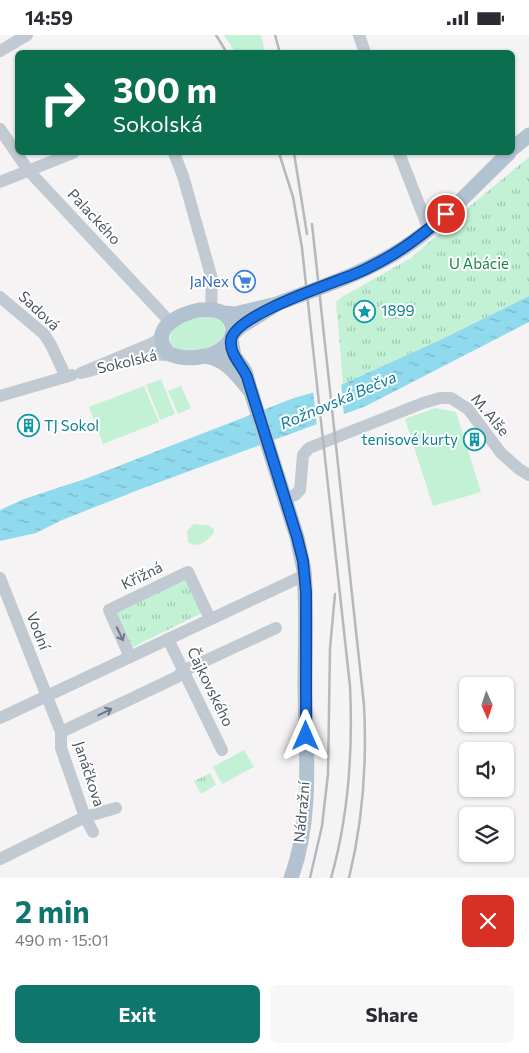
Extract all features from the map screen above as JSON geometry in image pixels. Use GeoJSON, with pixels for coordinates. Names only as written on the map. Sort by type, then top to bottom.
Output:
{"type":"FeatureCollection","features":[{"type":"Feature","properties":{"kind":"main road"},"geometry":{"type":"LineString","coordinates":[[515,147],[529,135]]}},
{"type":"Feature","properties":{"kind":"main road"},"geometry":{"type":"LineString","coordinates":[[428,230],[506,155]]}},
{"type":"Feature","properties":{"kind":"main road","name":"Sokolská"},"geometry":{"type":"LineString","coordinates":[[277,304],[240,327],[222,349],[201,356],[186,358],[168,353],[164,347],[166,327],[191,312],[236,314],[277,304],[346,277],[393,255],[428,230]]}},
{"type":"Feature","properties":{"kind":"main road"},"geometry":{"type":"LineString","coordinates":[[217,312],[232,325],[231,338]]}},
{"type":"Feature","properties":{"kind":"main road","name":"Nádražní"},"geometry":{"type":"LineString","coordinates":[[231,338],[234,356],[245,371],[297,537],[305,575],[306,792],[298,858],[291,878]]}},
{"type":"Feature","properties":{"kind":"main road","name":"Nádražní"},"geometry":{"type":"LineString","coordinates":[[201,356],[211,357],[226,364],[252,396]]}},
{"type":"Feature","properties":{"kind":"street"},"geometry":{"type":"LineString","coordinates":[[0,51],[27,35]]}},
{"type":"Feature","properties":{"kind":"street"},"geometry":{"type":"LineString","coordinates":[[358,35],[363,50]]}},
{"type":"Feature","properties":{"kind":"street","name":"Palackého"},"geometry":{"type":"LineString","coordinates":[[0,129],[15,151]]}},
{"type":"Feature","properties":{"kind":"street","name":"Palackého"},"geometry":{"type":"LineString","coordinates":[[18,155],[28,170],[166,327]]}},
{"type":"Feature","properties":{"kind":"street"},"geometry":{"type":"LineString","coordinates":[[0,182],[68,155]]}},
{"type":"Feature","properties":{"kind":"street"},"geometry":{"type":"LineString","coordinates":[[175,155],[212,279],[217,312]]}},
{"type":"Feature","properties":{"kind":"street"},"geometry":{"type":"LineString","coordinates":[[400,155],[428,230]]}},
{"type":"Feature","properties":{"kind":"street","name":"Sadová"},"geometry":{"type":"LineString","coordinates":[[0,297],[44,335],[51,345],[66,377]]}},
{"type":"Feature","properties":{"kind":"street","name":"Sokolská"},"geometry":{"type":"LineString","coordinates":[[81,373],[153,343],[158,340],[166,327]]}},
{"type":"Feature","properties":{"kind":"street","name":"Sokolská"},"geometry":{"type":"LineString","coordinates":[[0,396],[147,356],[174,355]]}},
{"type":"Feature","properties":{"kind":"street","name":"M. Alše"},"geometry":{"type":"LineString","coordinates":[[285,499],[295,495],[300,490],[303,455],[309,448],[398,412],[440,398],[456,400],[468,409],[501,453],[514,466],[529,475]]}},
{"type":"Feature","properties":{"kind":"street","name":"Křižná"},"geometry":{"type":"LineString","coordinates":[[130,657],[109,610],[188,572],[210,619]]}},
{"type":"Feature","properties":{"kind":"street"},"geometry":{"type":"LineString","coordinates":[[0,718],[305,575]]}},
{"type":"Feature","properties":{"kind":"street","name":"Vodní"},"geometry":{"type":"LineString","coordinates":[[0,578],[46,697]]}},
{"type":"Feature","properties":{"kind":"street"},"geometry":{"type":"LineString","coordinates":[[61,732],[177,677],[183,671],[276,628]]}},
{"type":"Feature","properties":{"kind":"street","name":"Čajkovského"},"geometry":{"type":"LineString","coordinates":[[168,639],[222,750]]}},
{"type":"Feature","properties":{"kind":"street","name":"Janáčkova"},"geometry":{"type":"LineString","coordinates":[[46,697],[61,732],[60,748],[85,817],[93,832]]}},
{"type":"Feature","properties":{"kind":"street"},"geometry":{"type":"LineString","coordinates":[[0,859],[85,817],[116,808]]}},
{"type":"Feature","properties":{"kind":"green space"},"geometry":{"type":"Polygon","coordinates":[[[224,35],[261,35],[265,50],[234,50],[224,35]]]}},
{"type":"Feature","properties":{"kind":"green space","name":"U Abácie"},"geometry":{"type":"Polygon","coordinates":[[[529,157],[529,296],[440,340],[343,384],[336,302],[411,258],[529,157]]]}},
{"type":"Feature","properties":{"kind":"green space"},"geometry":{"type":"Polygon","coordinates":[[[206,317],[223,321],[225,333],[221,339],[202,350],[186,351],[172,346],[171,333],[175,328],[186,321],[206,317]]]}},
{"type":"Feature","properties":{"kind":"green space"},"geometry":{"type":"Polygon","coordinates":[[[161,379],[175,414],[160,420],[146,385],[161,379]]]}},
{"type":"Feature","properties":{"kind":"green space"},"geometry":{"type":"Polygon","coordinates":[[[144,386],[159,422],[103,444],[89,407],[144,386]]]}},
{"type":"Feature","properties":{"kind":"green space"},"geometry":{"type":"Polygon","coordinates":[[[181,386],[191,408],[178,414],[168,391],[181,386]]]}},
{"type":"Feature","properties":{"kind":"green space"},"geometry":{"type":"Polygon","coordinates":[[[435,408],[456,412],[481,492],[433,506],[405,419],[435,408]]]}},
{"type":"Feature","properties":{"kind":"green space"},"geometry":{"type":"Polygon","coordinates":[[[194,524],[208,525],[214,529],[213,534],[199,545],[188,542],[187,531],[194,524]]]}},
{"type":"Feature","properties":{"kind":"green space"},"geometry":{"type":"Polygon","coordinates":[[[186,575],[204,612],[129,649],[112,611],[186,575]]]}},
{"type":"Feature","properties":{"kind":"green space"},"geometry":{"type":"Polygon","coordinates":[[[244,750],[254,767],[222,784],[213,767],[244,750]]]}},
{"type":"Feature","properties":{"kind":"green space"},"geometry":{"type":"Polygon","coordinates":[[[210,773],[216,785],[201,794],[194,781],[210,773]]]}},
{"type":"Feature","properties":{"kind":"water","name":"Rožnovská Bečva"},"geometry":{"type":"Polygon","coordinates":[[[529,296],[529,322],[366,406],[146,487],[62,520],[36,533],[0,541],[0,510],[24,499],[85,479],[294,398],[343,384],[440,340],[529,296]]]}},
{"type":"Feature","properties":{"kind":"pier"},"geometry":{"type":"Polygon","coordinates":[[[341,382],[344,416],[317,426],[313,390],[341,382]]]}},
{"type":"Feature","properties":{"kind":"railway"},"geometry":{"type":"LineString","coordinates":[[216,35],[225,50]]}},
{"type":"Feature","properties":{"kind":"railway"},"geometry":{"type":"LineString","coordinates":[[275,35],[279,50]]}},
{"type":"Feature","properties":{"kind":"railway"},"geometry":{"type":"LineString","coordinates":[[280,155],[293,197],[302,248],[350,686],[351,735],[346,807],[331,878]]}},
{"type":"Feature","properties":{"kind":"railway"},"geometry":{"type":"LineString","coordinates":[[294,155],[307,234]]}},
{"type":"Feature","properties":{"kind":"railway"},"geometry":{"type":"LineString","coordinates":[[312,224],[364,705],[363,792],[358,835],[349,878]]}},
{"type":"Feature","properties":{"kind":"railway"},"geometry":{"type":"LineString","coordinates":[[310,878],[322,826],[328,774],[330,648],[335,594]]}},
{"type":"Feature","properties":{"kind":"place","name":"JaNex"},"geometry":{"type":"Point","coordinates":[245,282]}},
{"type":"Feature","properties":{"kind":"place","name":"1899"},"geometry":{"type":"Point","coordinates":[365,311]}},
{"type":"Feature","properties":{"kind":"place","name":"TJ Sokol"},"geometry":{"type":"Point","coordinates":[28,426]}},
{"type":"Feature","properties":{"kind":"place","name":"tenisové kurty"},"geometry":{"type":"Point","coordinates":[474,440]}},
{"type":"Feature","properties":{"kind":"route"},"geometry":{"type":"LineString","coordinates":[[306,736],[306,592],[303,561],[247,377],[234,356],[230,340],[240,327],[277,304],[359,272],[393,255],[428,230],[446,214]]}}]}
